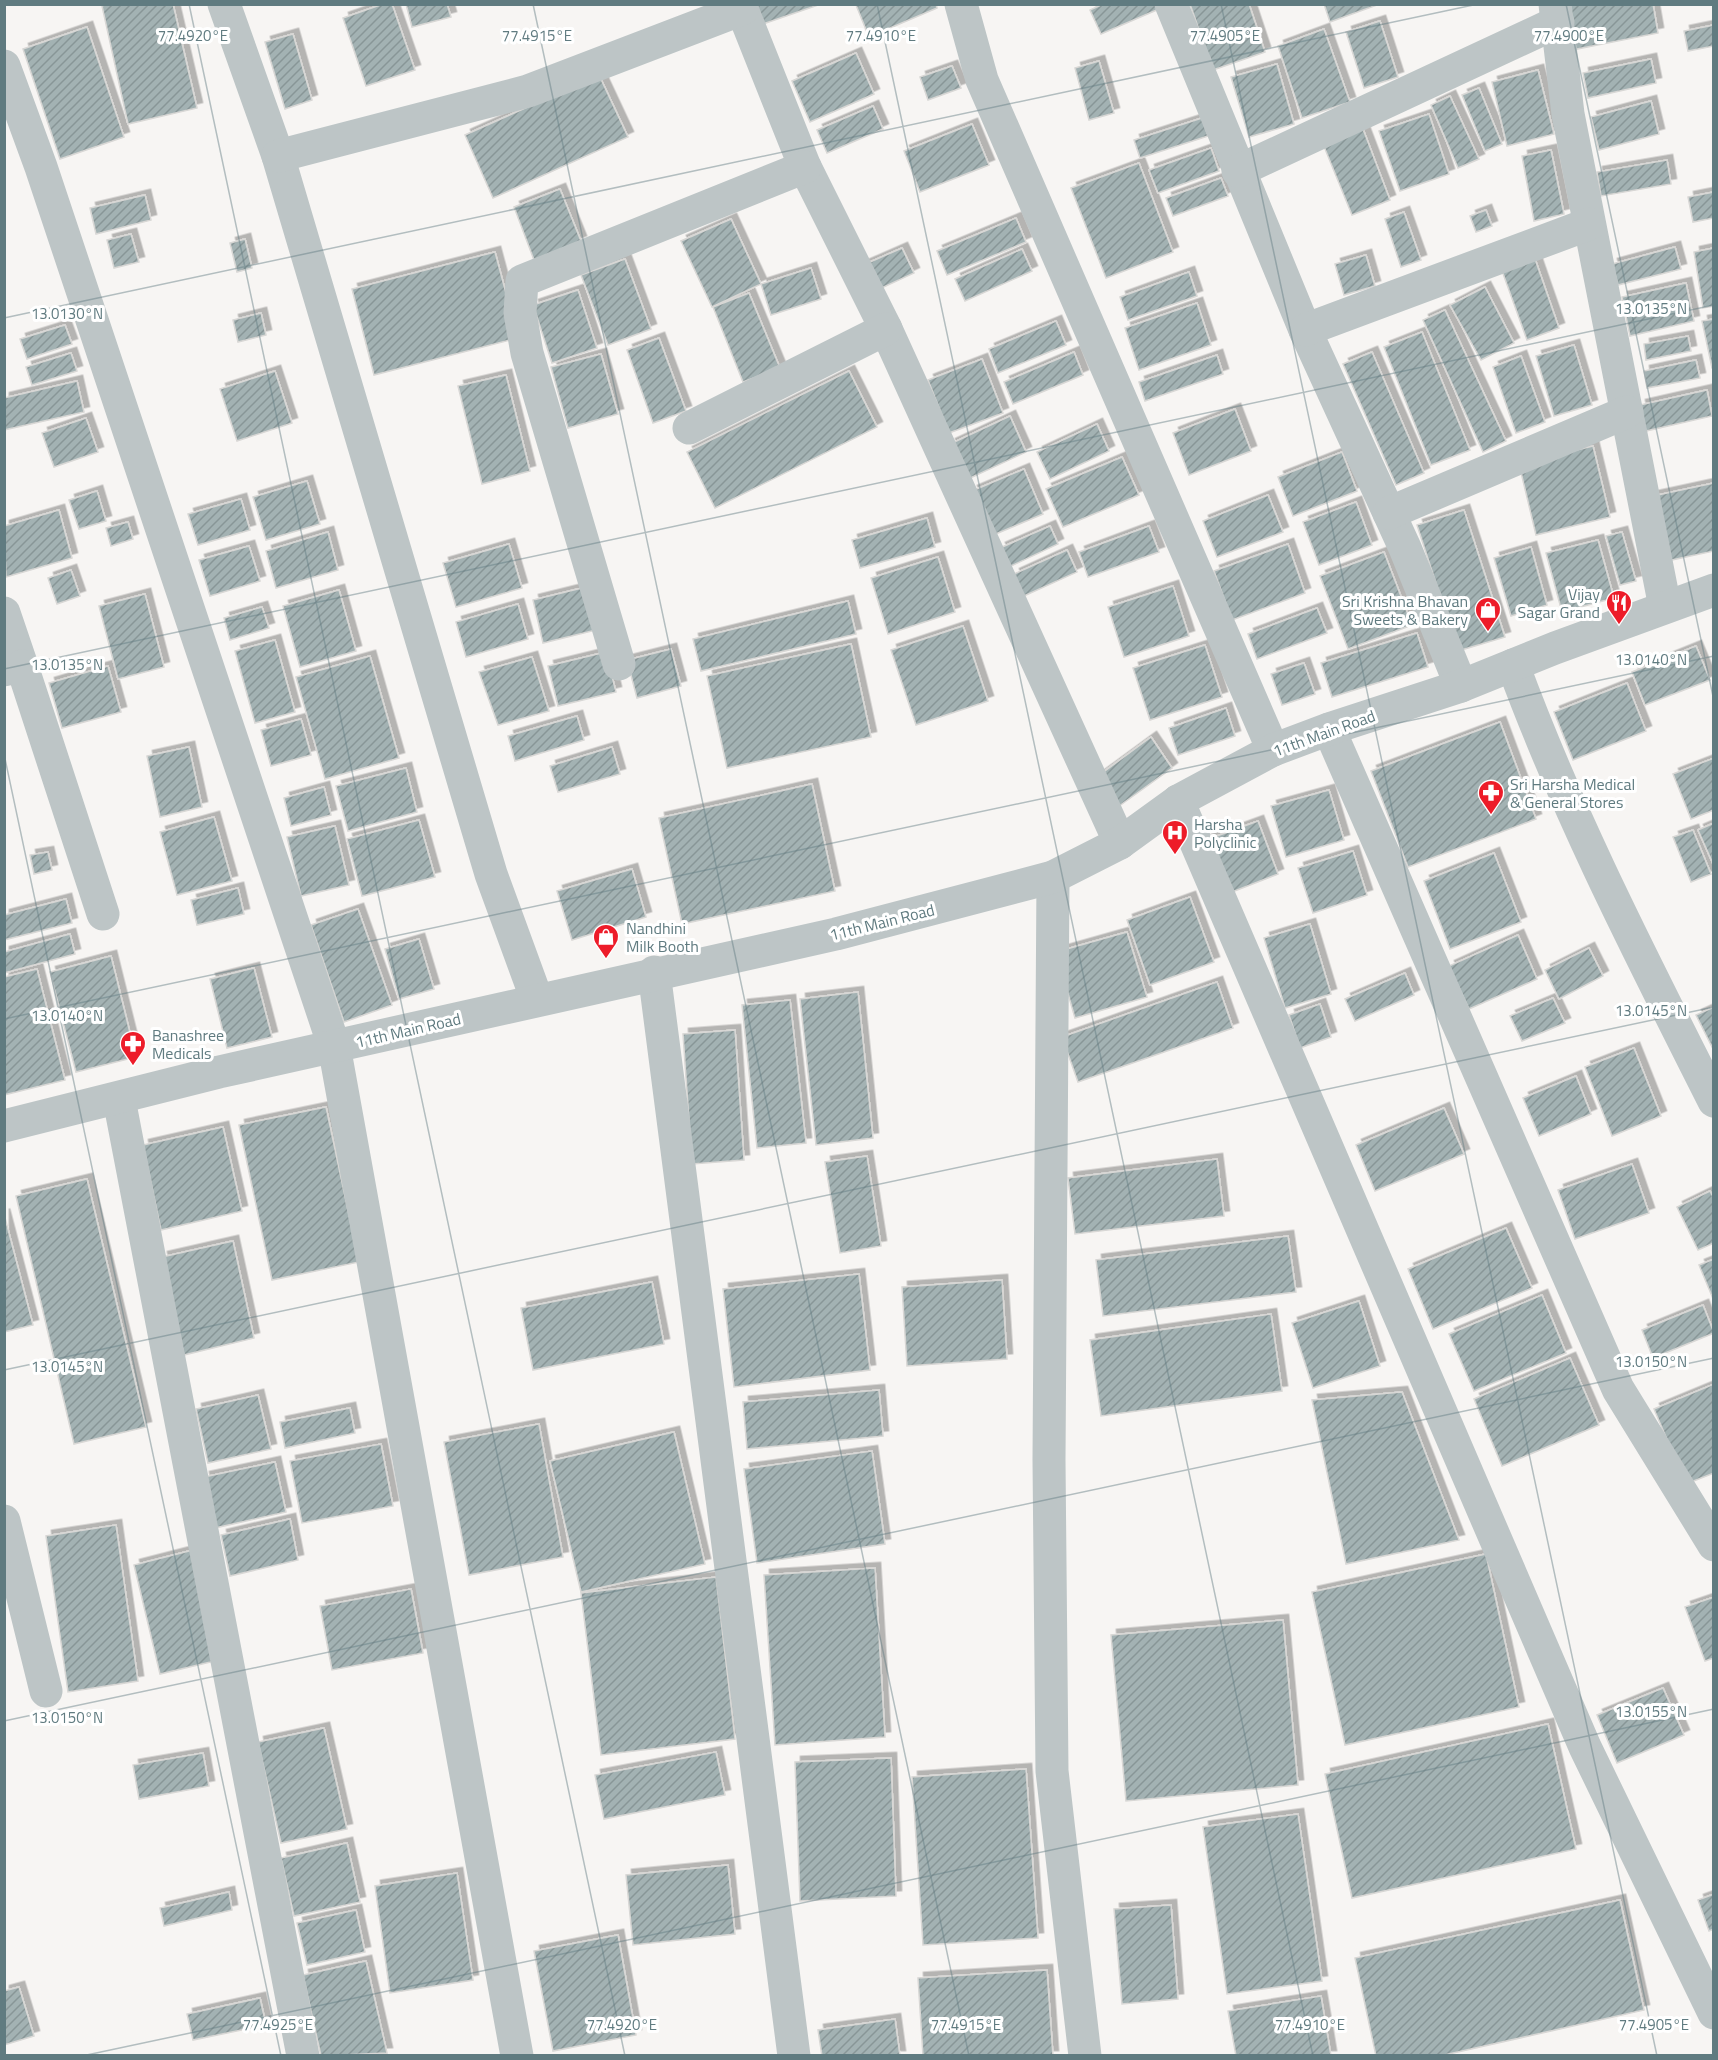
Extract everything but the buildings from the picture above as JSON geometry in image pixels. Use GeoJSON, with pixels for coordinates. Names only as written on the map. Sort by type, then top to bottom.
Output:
{"type":"FeatureCollection","features":[{"type":"Feature","properties":{"kind":"street"},"geometry":{"type":"LineString","coordinates":[[224,4],[278,156],[491,874],[537,1000]]}},
{"type":"Feature","properties":{"kind":"street"},"geometry":{"type":"LineString","coordinates":[[961,4],[982,81],[1273,750]]}},
{"type":"Feature","properties":{"kind":"street"},"geometry":{"type":"LineString","coordinates":[[1171,4],[1305,330],[1389,513],[1461,686]]}},
{"type":"Feature","properties":{"kind":"street"},"geometry":{"type":"LineString","coordinates":[[278,156],[528,91],[741,7],[805,167],[886,329],[1120,843]]}},
{"type":"Feature","properties":{"kind":"street"},"geometry":{"type":"LineString","coordinates":[[1238,171],[1557,13],[1568,114],[1665,607]]}},
{"type":"Feature","properties":{"kind":"street"},"geometry":{"type":"LineString","coordinates":[[4,66],[41,167],[334,1046],[517,2055]]}},
{"type":"Feature","properties":{"kind":"street"},"geometry":{"type":"LineString","coordinates":[[619,664],[527,353],[520,313],[522,281],[805,167]]}},
{"type":"Feature","properties":{"kind":"street"},"geometry":{"type":"LineString","coordinates":[[1305,330],[1589,224]]}},
{"type":"Feature","properties":{"kind":"street"},"geometry":{"type":"LineString","coordinates":[[690,428],[886,329]]}},
{"type":"Feature","properties":{"kind":"street"},"geometry":{"type":"LineString","coordinates":[[1389,513],[1627,412]]}},
{"type":"Feature","properties":{"kind":"street","name":"11th Main Road"},"geometry":{"type":"LineString","coordinates":[[4,1126],[119,1099],[219,1072],[654,972],[836,934],[1053,877],[1120,843],[1178,801],[1273,750],[1329,729],[1461,686],[1713,590]]}},
{"type":"Feature","properties":{"kind":"street"},"geometry":{"type":"LineString","coordinates":[[4,613],[13,668],[103,914]]}},
{"type":"Feature","properties":{"kind":"street"},"geometry":{"type":"LineString","coordinates":[[1513,665],[1542,745],[1640,955],[1713,1101]]}},
{"type":"Feature","properties":{"kind":"street"},"geometry":{"type":"LineString","coordinates":[[1329,729],[1618,1389],[1713,1545]]}},
{"type":"Feature","properties":{"kind":"street"},"geometry":{"type":"LineString","coordinates":[[1178,801],[1585,1747],[1713,2013]]}},
{"type":"Feature","properties":{"kind":"street"},"geometry":{"type":"LineString","coordinates":[[1053,877],[1049,1460],[1052,1771],[1085,2055]]}},
{"type":"Feature","properties":{"kind":"street"},"geometry":{"type":"LineString","coordinates":[[654,972],[794,2055]]}},
{"type":"Feature","properties":{"kind":"street"},"geometry":{"type":"LineString","coordinates":[[119,1099],[303,2055]]}},
{"type":"Feature","properties":{"kind":"street"},"geometry":{"type":"LineString","coordinates":[[4,1521],[46,1691]]}},
{"type":"Feature","properties":{"kind":"place","name":"Vijay Sagar Grand"},"geometry":{"type":"Point","coordinates":[1619,626]}},
{"type":"Feature","properties":{"kind":"place","name":"Sri Krishna Bhavan Sweets & Bakery"},"geometry":{"type":"Point","coordinates":[1488,633]}},
{"type":"Feature","properties":{"kind":"place","name":"Sri Harsha Medical & General Stores"},"geometry":{"type":"Point","coordinates":[1491,816]}},
{"type":"Feature","properties":{"kind":"place","name":"Harsha Polyclinic"},"geometry":{"type":"Point","coordinates":[1175,856]}},
{"type":"Feature","properties":{"kind":"place","name":"Nandhini Milk Booth"},"geometry":{"type":"Point","coordinates":[606,960]}},
{"type":"Feature","properties":{"kind":"place","name":"Banashree Medicals"},"geometry":{"type":"Point","coordinates":[133,1067]}}]}
